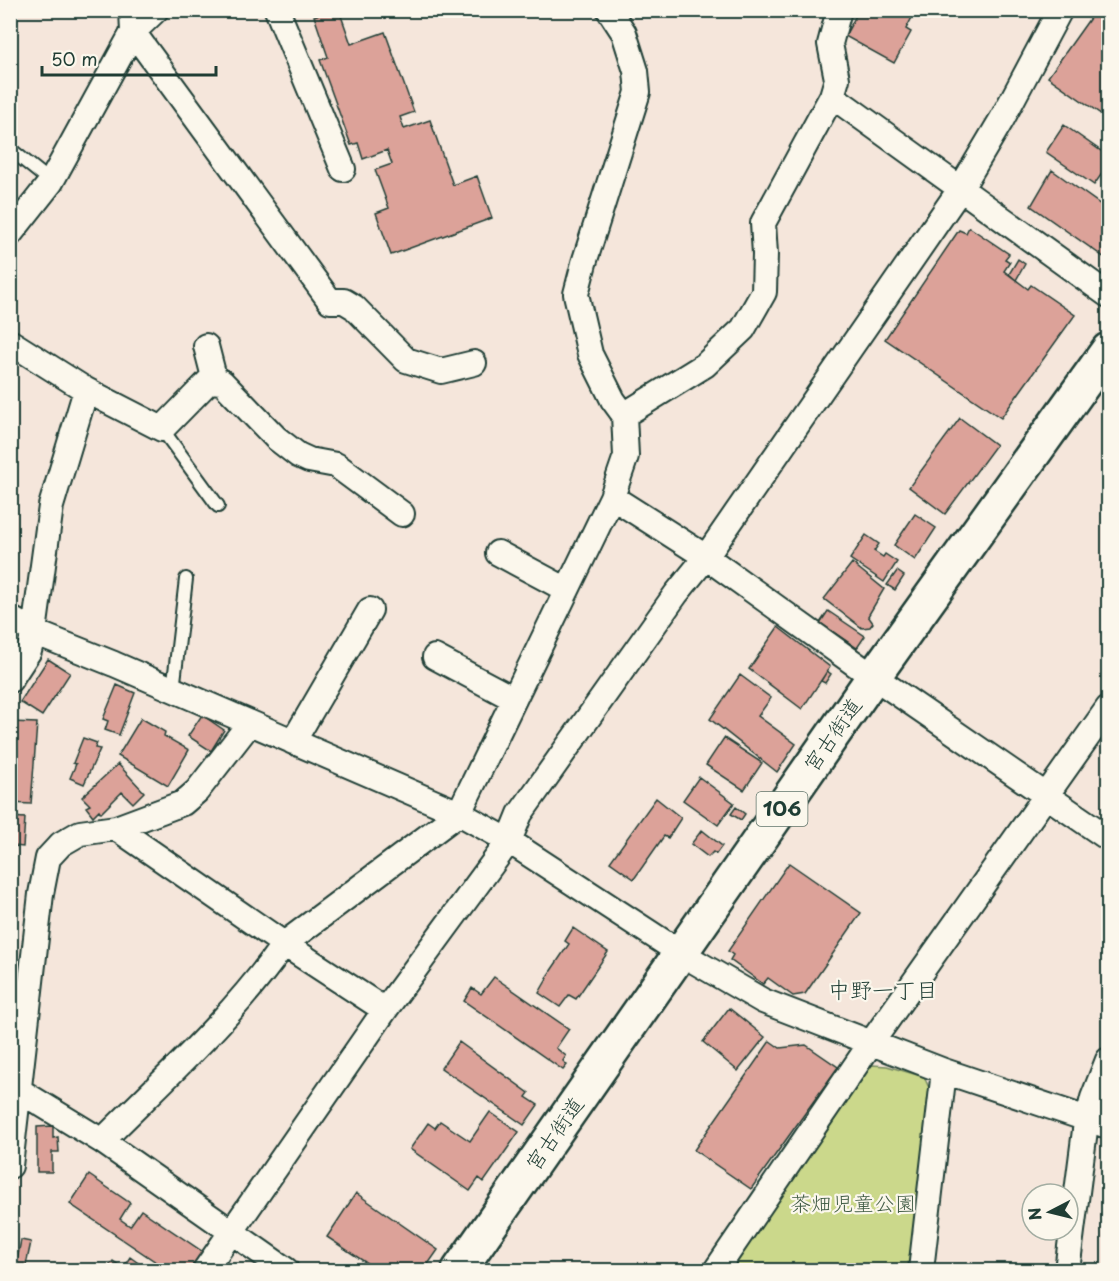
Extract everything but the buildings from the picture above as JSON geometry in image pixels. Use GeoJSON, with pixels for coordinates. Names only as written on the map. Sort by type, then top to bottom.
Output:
{"type":"FeatureCollection","features":[{"type":"Feature","properties":{"kind":"highway","name":"宮古街道"},"geometry":{"type":"LineString","coordinates":[[459,1270],[682,954],[874,676],[1108,350]]}},
{"type":"Feature","properties":{"kind":"street"},"geometry":{"type":"LineString","coordinates":[[10,234],[51,182],[132,21],[156,10]]}},
{"type":"Feature","properties":{"kind":"street"},"geometry":{"type":"LineString","coordinates":[[277,10],[343,169]]}},
{"type":"Feature","properties":{"kind":"street"},"geometry":{"type":"LineString","coordinates":[[102,1141],[211,1032],[284,944],[459,813],[612,497],[626,456],[624,415],[613,400],[590,354],[576,294],[638,92],[636,71],[624,33],[609,10]]}},
{"type":"Feature","properties":{"kind":"street"},"geometry":{"type":"LineString","coordinates":[[624,415],[705,365],[743,329],[764,292],[763,223],[832,96],[837,79],[830,44],[839,10]]}},
{"type":"Feature","properties":{"kind":"street"},"geometry":{"type":"LineString","coordinates":[[206,1270],[385,1010],[509,841],[520,814],[676,594],[706,557],[961,188],[1002,119],[1054,13]]}},
{"type":"Feature","properties":{"kind":"street"},"geometry":{"type":"LineString","coordinates":[[132,21],[330,301],[344,300],[354,307],[405,360],[441,371],[474,363]]}},
{"type":"Feature","properties":{"kind":"street"},"geometry":{"type":"LineString","coordinates":[[832,96],[1108,295]]}},
{"type":"Feature","properties":{"kind":"street"},"geometry":{"type":"LineString","coordinates":[[10,342],[86,390],[162,429],[208,381],[222,382],[276,438],[298,455],[309,460],[336,465],[402,514]]}},
{"type":"Feature","properties":{"kind":"street"},"geometry":{"type":"LineString","coordinates":[[206,346],[215,381]]}},
{"type":"Feature","properties":{"kind":"street"},"geometry":{"type":"LineString","coordinates":[[10,680],[29,651],[34,632],[51,506],[86,390]]}},
{"type":"Feature","properties":{"kind":"street"},"geometry":{"type":"LineString","coordinates":[[612,497],[706,557],[1108,838]]}},
{"type":"Feature","properties":{"kind":"street"},"geometry":{"type":"LineString","coordinates":[[498,553],[567,590]]}},
{"type":"Feature","properties":{"kind":"street"},"geometry":{"type":"LineString","coordinates":[[293,742],[370,610]]}},
{"type":"Feature","properties":{"kind":"street"},"geometry":{"type":"LineString","coordinates":[[10,618],[34,632],[459,813],[509,841],[682,954],[763,1001],[944,1071],[1098,1122]]}},
{"type":"Feature","properties":{"kind":"street"},"geometry":{"type":"LineString","coordinates":[[435,657],[514,699]]}},
{"type":"Feature","properties":{"kind":"street"},"geometry":{"type":"LineString","coordinates":[[716,1270],[871,1042],[1048,796],[1108,708]]}},
{"type":"Feature","properties":{"kind":"street"},"geometry":{"type":"LineString","coordinates":[[10,1166],[41,894],[48,858],[61,844],[80,833],[116,828],[183,803],[197,791],[250,723]]}},
{"type":"Feature","properties":{"kind":"street"},"geometry":{"type":"LineString","coordinates":[[116,828],[284,944],[385,1010]]}},
{"type":"Feature","properties":{"kind":"street"},"geometry":{"type":"LineString","coordinates":[[1067,1270],[1098,1122],[1093,1098],[1108,1060]]}},
{"type":"Feature","properties":{"kind":"street"},"geometry":{"type":"LineString","coordinates":[[921,1270],[944,1071]]}},
{"type":"Feature","properties":{"kind":"street"},"geometry":{"type":"LineString","coordinates":[[20,1091],[102,1141],[286,1270]]}},
{"type":"Feature","properties":{"kind":"lane"},"geometry":{"type":"LineString","coordinates":[[10,148],[51,182]]}},
{"type":"Feature","properties":{"kind":"lane"},"geometry":{"type":"LineString","coordinates":[[162,429],[218,506]]}},
{"type":"Feature","properties":{"kind":"lane"},"geometry":{"type":"LineString","coordinates":[[173,690],[186,579]]}},
{"type":"Feature","properties":{"kind":"green space","name":"茶畑児童公園"},"geometry":{"type":"Polygon","coordinates":[[[872,1065],[887,1066],[924,1077],[931,1092],[911,1270],[728,1270],[863,1075],[872,1065]]]}},
{"type":"Feature","properties":{"kind":"district","name":"中野一丁目"},"geometry":{"type":"Point","coordinates":[883,990]}}]}
